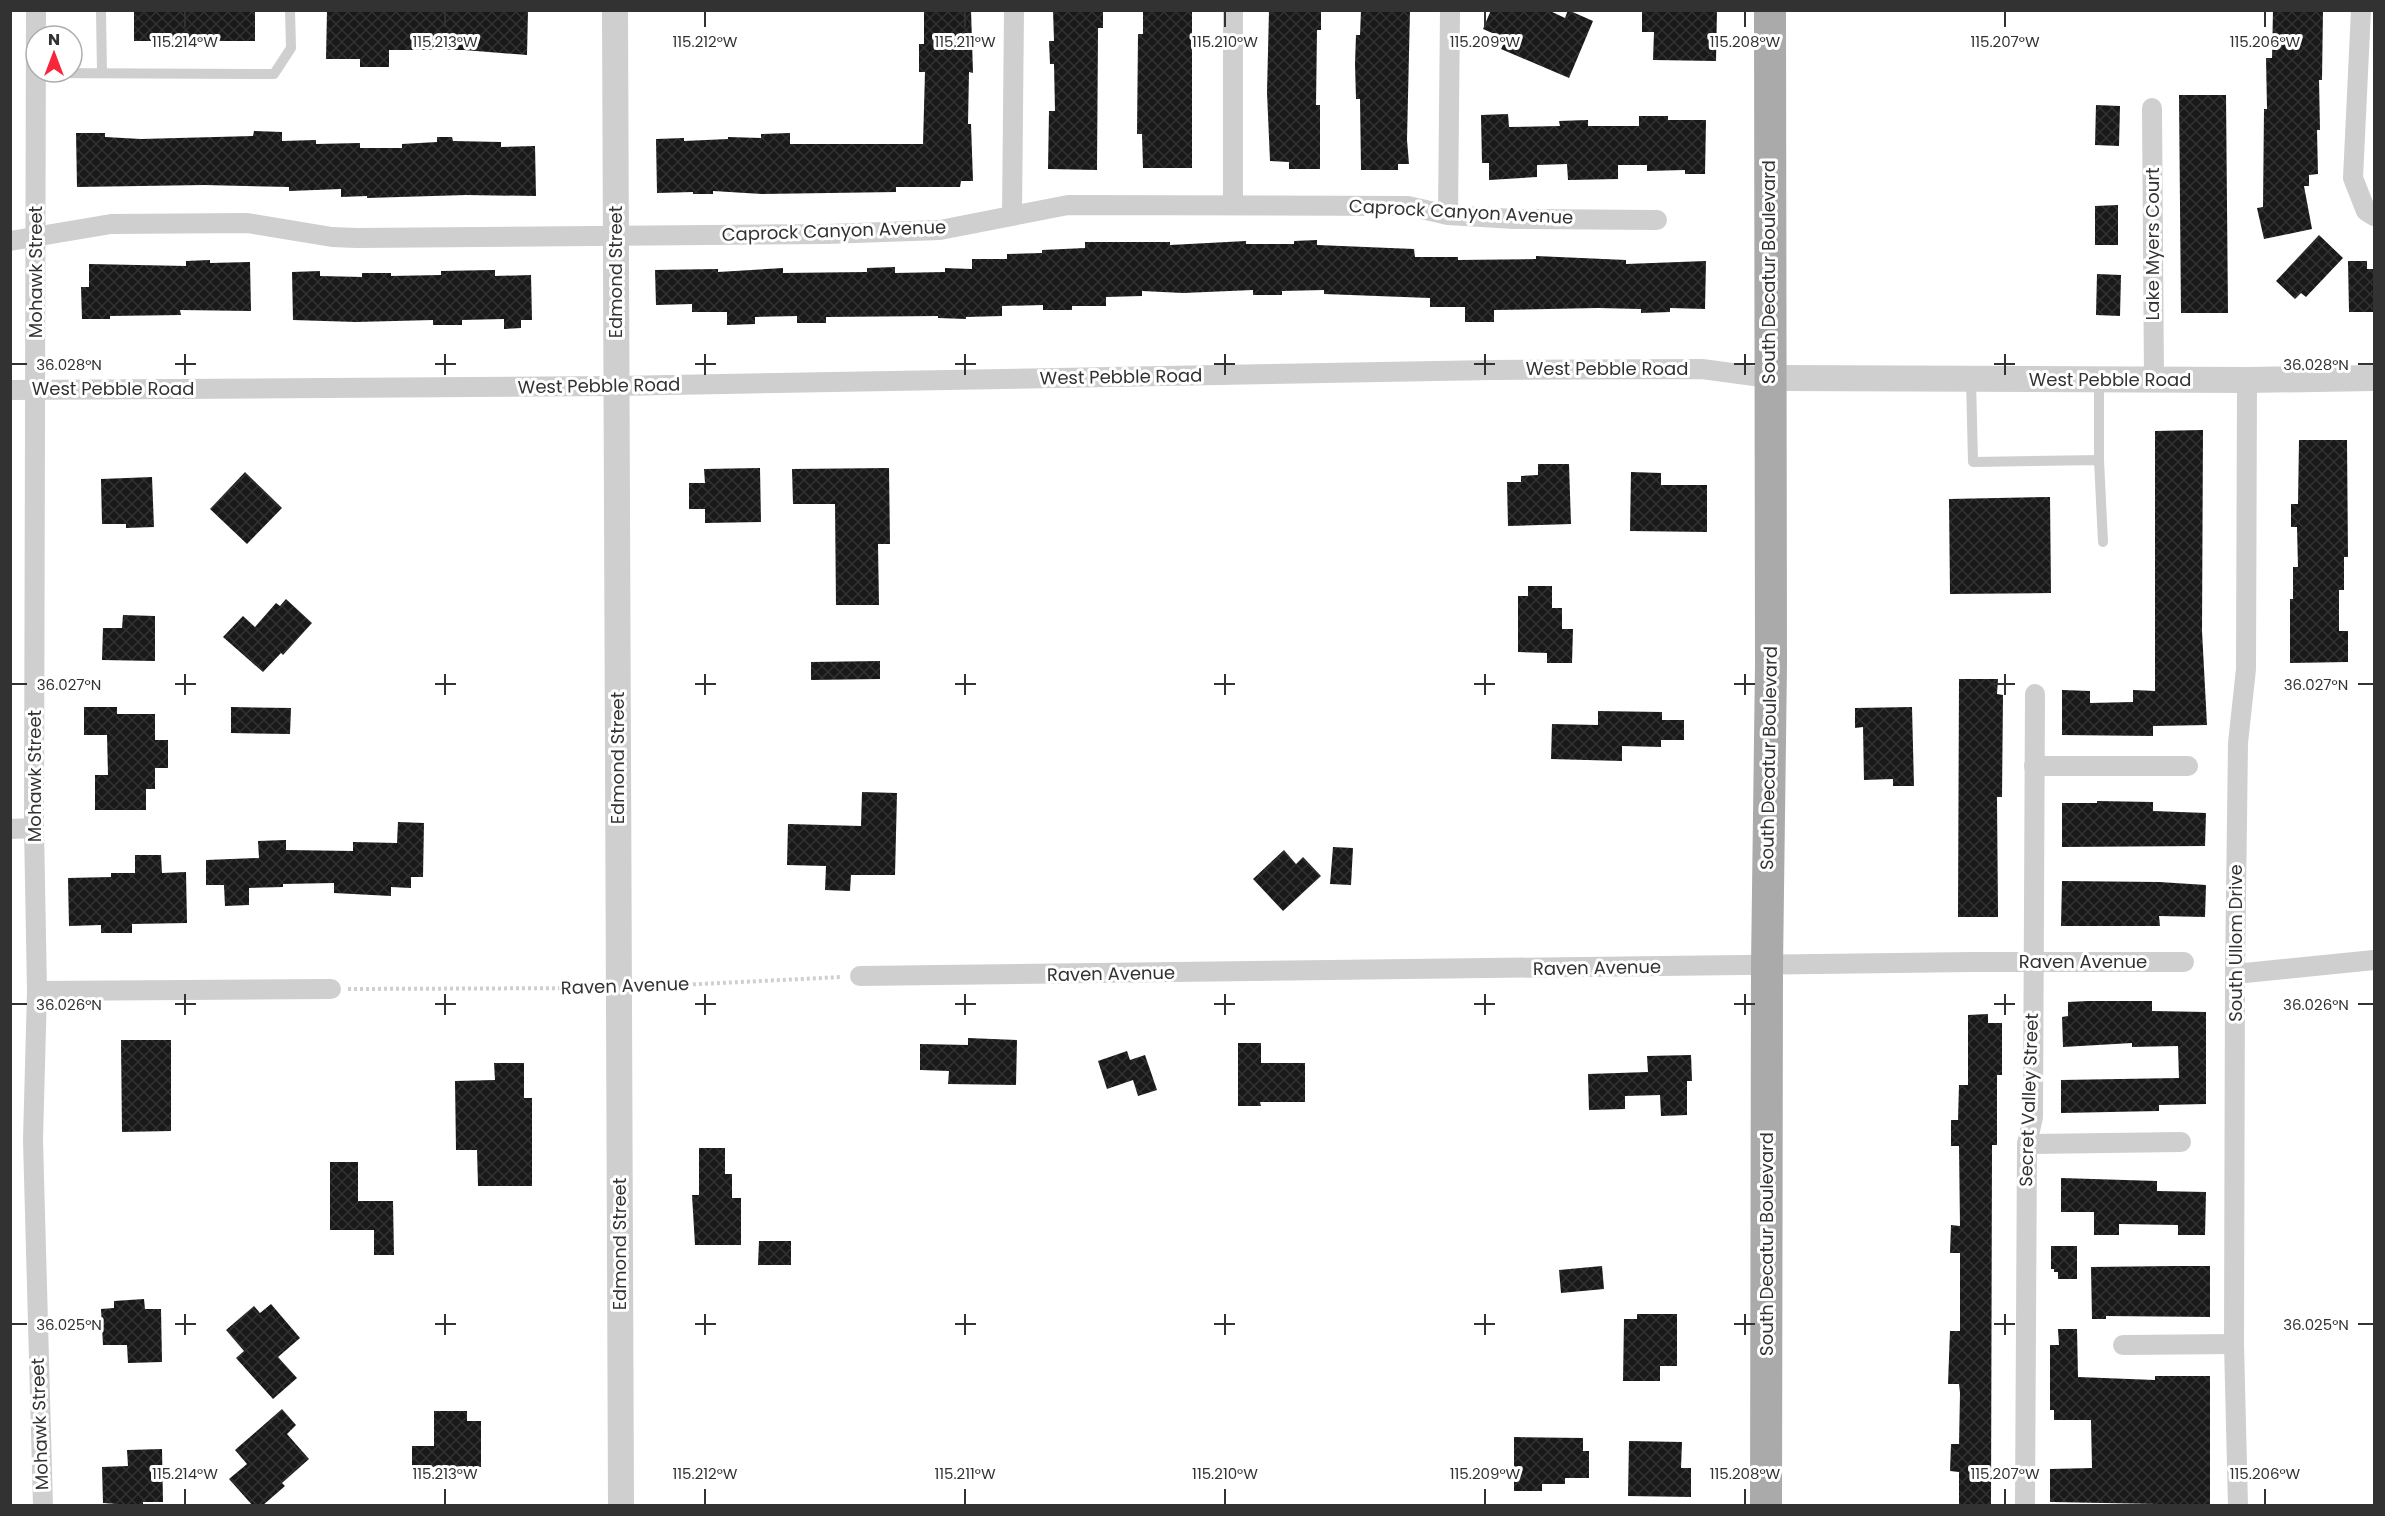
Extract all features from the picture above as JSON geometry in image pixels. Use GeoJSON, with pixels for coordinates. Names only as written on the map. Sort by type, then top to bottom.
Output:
{"type":"FeatureCollection","features":[{"type":"Feature","properties":{"kind":"main road","name":"South Decatur Boulevard"},"geometry":{"type":"LineString","coordinates":[[1766,1506],[1767,966],[1771,665],[1770,10]]}},
{"type":"Feature","properties":{"kind":"street","name":"Edmond Street"},"geometry":{"type":"LineString","coordinates":[[615,10],[621,1506]]}},
{"type":"Feature","properties":{"kind":"street"},"geometry":{"type":"LineString","coordinates":[[1012,215],[1014,10]]}},
{"type":"Feature","properties":{"kind":"street"},"geometry":{"type":"LineString","coordinates":[[1233,10],[1233,205]]}},
{"type":"Feature","properties":{"kind":"street"},"geometry":{"type":"LineString","coordinates":[[1448,215],[1450,10]]}},
{"type":"Feature","properties":{"kind":"street"},"geometry":{"type":"LineString","coordinates":[[2361,10],[2353,178],[2370,214]]}},
{"type":"Feature","properties":{"kind":"street","name":"Mohawk Street"},"geometry":{"type":"LineString","coordinates":[[36,84],[34,828],[37,991],[33,1140],[43,1506]]}},
{"type":"Feature","properties":{"kind":"street","name":"Lake Myers Court"},"geometry":{"type":"LineString","coordinates":[[2152,108],[2154,380]]}},
{"type":"Feature","properties":{"kind":"street","name":"Caprock Canyon Avenue"},"geometry":{"type":"LineString","coordinates":[[10,241],[111,224],[235,223],[332,237],[357,238],[827,234],[940,230],[1068,205],[1408,206],[1448,215],[1514,219],[1657,220]]}},
{"type":"Feature","properties":{"kind":"street","name":"West Pebble Road"},"geometry":{"type":"LineString","coordinates":[[10,390],[616,386],[1492,370],[1702,369],[1769,378],[2154,380],[2374,378]]}},
{"type":"Feature","properties":{"kind":"street","name":"South Ullom Drive"},"geometry":{"type":"LineString","coordinates":[[2238,1506],[2234,1344],[2235,974],[2238,743],[2246,669],[2247,380]]}},
{"type":"Feature","properties":{"kind":"street","name":"Secret Valley Street"},"geometry":{"type":"LineString","coordinates":[[2025,1506],[2027,1144],[2033,1117],[2035,694]]}},
{"type":"Feature","properties":{"kind":"street"},"geometry":{"type":"LineString","coordinates":[[2034,766],[2188,766]]}},
{"type":"Feature","properties":{"kind":"street"},"geometry":{"type":"LineString","coordinates":[[10,829],[34,828]]}},
{"type":"Feature","properties":{"kind":"street"},"geometry":{"type":"LineString","coordinates":[[2235,974],[2374,960]]}},
{"type":"Feature","properties":{"kind":"street","name":"Raven Avenue"},"geometry":{"type":"LineString","coordinates":[[860,976],[2184,962]]}},
{"type":"Feature","properties":{"kind":"street"},"geometry":{"type":"LineString","coordinates":[[37,991],[331,989]]}},
{"type":"Feature","properties":{"kind":"street"},"geometry":{"type":"LineString","coordinates":[[2027,1144],[2181,1142]]}},
{"type":"Feature","properties":{"kind":"street"},"geometry":{"type":"LineString","coordinates":[[2123,1345],[2234,1344]]}},
{"type":"Feature","properties":{"kind":"lane"},"geometry":{"type":"LineString","coordinates":[[101,10],[102,73]]}},
{"type":"Feature","properties":{"kind":"lane"},"geometry":{"type":"LineString","coordinates":[[84,73],[274,74],[291,48],[290,10]]}},
{"type":"Feature","properties":{"kind":"lane"},"geometry":{"type":"LineString","coordinates":[[1971,379],[1973,462],[2099,460]]}},
{"type":"Feature","properties":{"kind":"lane"},"geometry":{"type":"LineString","coordinates":[[2099,379],[2099,460],[2103,542]]}},
{"type":"Feature","properties":{"kind":"path","name":"Raven Avenue"},"geometry":{"type":"LineString","coordinates":[[331,989],[620,988],[860,976]]}},
{"type":"Feature","properties":{"kind":"building"},"geometry":{"type":"Polygon","coordinates":[[[134,10],[255,10],[255,41],[134,41],[134,10]]]}},
{"type":"Feature","properties":{"kind":"building"},"geometry":{"type":"Polygon","coordinates":[[[327,10],[528,10],[527,55],[464,50],[389,50],[389,67],[360,67],[360,59],[326,59],[327,10]]]}},
{"type":"Feature","properties":{"kind":"building"},"geometry":{"type":"Polygon","coordinates":[[[924,10],[971,10],[973,73],[969,72],[968,124],[971,124],[973,181],[961,181],[960,187],[896,187],[896,192],[657,193],[656,139],[684,138],[684,141],[728,139],[728,137],[761,138],[761,134],[790,133],[790,144],[923,144],[925,72],[919,72],[919,44],[924,44],[924,10]]]}},
{"type":"Feature","properties":{"kind":"building"},"geometry":{"type":"Polygon","coordinates":[[[1053,10],[1103,10],[1103,28],[1098,28],[1097,170],[1048,169],[1049,111],[1055,111],[1054,64],[1050,64],[1049,41],[1054,41],[1053,10]]]}},
{"type":"Feature","properties":{"kind":"building"},"geometry":{"type":"Polygon","coordinates":[[[1143,10],[1192,10],[1192,168],[1143,168],[1142,134],[1137,134],[1138,34],[1143,34],[1143,10]]]}},
{"type":"Feature","properties":{"kind":"building"},"geometry":{"type":"Polygon","coordinates":[[[1269,10],[1321,10],[1321,30],[1317,30],[1316,105],[1320,105],[1320,169],[1289,169],[1289,162],[1270,161],[1267,92],[1269,10]]]}},
{"type":"Feature","properties":{"kind":"building"},"geometry":{"type":"Polygon","coordinates":[[[1361,10],[1410,10],[1407,140],[1409,164],[1398,164],[1398,170],[1361,170],[1360,99],[1356,99],[1355,64],[1356,35],[1360,35],[1361,10]]]}},
{"type":"Feature","properties":{"kind":"building"},"geometry":{"type":"Polygon","coordinates":[[[1491,10],[1548,10],[1565,18],[1568,10],[1593,21],[1569,78],[1501,49],[1506,39],[1483,29],[1491,10]]]}},
{"type":"Feature","properties":{"kind":"building"},"geometry":{"type":"Polygon","coordinates":[[[1642,10],[1717,10],[1716,61],[1653,60],[1654,32],[1642,32],[1642,10]]]}},
{"type":"Feature","properties":{"kind":"building"},"geometry":{"type":"Polygon","coordinates":[[[2273,10],[2323,10],[2322,80],[2319,80],[2318,174],[2309,175],[2309,186],[2304,186],[2312,229],[2264,239],[2257,208],[2263,207],[2264,109],[2267,109],[2266,58],[2272,58],[2273,10]]]}},
{"type":"Feature","properties":{"kind":"building"},"geometry":{"type":"Polygon","coordinates":[[[2179,95],[2226,95],[2228,313],[2181,313],[2179,95]]]}},
{"type":"Feature","properties":{"kind":"building"},"geometry":{"type":"Polygon","coordinates":[[[2096,105],[2120,106],[2119,146],[2095,145],[2096,105]]]}},
{"type":"Feature","properties":{"kind":"building"},"geometry":{"type":"Polygon","coordinates":[[[1508,114],[1509,127],[1560,126],[1559,121],[1588,120],[1588,126],[1639,126],[1639,116],[1668,116],[1668,120],[1706,120],[1705,174],[1685,174],[1685,170],[1647,171],[1647,165],[1618,165],[1618,179],[1568,180],[1567,164],[1537,165],[1537,177],[1489,180],[1489,163],[1482,163],[1481,115],[1508,114]]]}},
{"type":"Feature","properties":{"kind":"building"},"geometry":{"type":"Polygon","coordinates":[[[254,131],[282,132],[282,141],[316,140],[316,144],[360,143],[360,148],[402,148],[402,144],[437,142],[437,137],[452,137],[453,141],[501,142],[501,147],[535,146],[536,196],[466,195],[367,198],[367,196],[341,197],[341,189],[289,191],[289,187],[204,185],[77,187],[76,133],[105,133],[105,137],[141,139],[253,136],[254,131]]]}},
{"type":"Feature","properties":{"kind":"building"},"geometry":{"type":"Polygon","coordinates":[[[2118,205],[2118,245],[2095,245],[2095,206],[2118,205]]]}},
{"type":"Feature","properties":{"kind":"building"},"geometry":{"type":"Polygon","coordinates":[[[2319,235],[2343,258],[2306,297],[2301,293],[2295,299],[2276,281],[2319,235]]]}},
{"type":"Feature","properties":{"kind":"building"},"geometry":{"type":"Polygon","coordinates":[[[1317,240],[1317,245],[1414,249],[1415,257],[1458,257],[1458,260],[1536,259],[1536,256],[1626,260],[1626,264],[1706,261],[1705,309],[1670,308],[1670,312],[1641,313],[1641,309],[1598,308],[1494,310],[1494,322],[1465,322],[1465,307],[1430,307],[1430,298],[1324,294],[1324,290],[1282,291],[1282,295],[1253,295],[1253,290],[1183,293],[1142,291],[1142,296],[1106,297],[1106,306],[1072,306],[1072,310],[1043,310],[1043,305],[1002,306],[1002,316],[966,317],[966,319],[938,318],[938,316],[826,317],[826,323],[797,323],[797,316],[755,317],[755,324],[727,325],[727,312],[692,312],[692,304],[656,305],[655,270],[718,269],[718,272],[783,268],[783,273],[867,272],[867,268],[895,267],[895,273],[945,272],[945,268],[972,269],[972,259],[1007,259],[1007,254],[1085,248],[1085,242],[1170,242],[1170,245],[1246,241],[1246,244],[1294,244],[1294,241],[1317,240]]]}},
{"type":"Feature","properties":{"kind":"building"},"geometry":{"type":"Polygon","coordinates":[[[210,260],[210,263],[250,262],[251,311],[180,310],[181,315],[110,316],[110,319],[82,319],[81,287],[89,287],[89,264],[186,266],[186,261],[210,260]]]}},
{"type":"Feature","properties":{"kind":"building"},"geometry":{"type":"Polygon","coordinates":[[[2348,261],[2367,261],[2367,269],[2374,269],[2374,312],[2349,312],[2348,261]]]}},
{"type":"Feature","properties":{"kind":"building"},"geometry":{"type":"Polygon","coordinates":[[[495,270],[495,276],[531,275],[532,320],[521,320],[521,328],[504,329],[504,319],[462,320],[462,325],[433,325],[433,320],[356,322],[293,320],[292,272],[320,271],[320,276],[362,277],[362,273],[391,273],[391,276],[441,275],[441,271],[495,270]]]}},
{"type":"Feature","properties":{"kind":"building"},"geometry":{"type":"Polygon","coordinates":[[[2097,274],[2121,275],[2120,316],[2096,315],[2097,274]]]}},
{"type":"Feature","properties":{"kind":"building"},"geometry":{"type":"Polygon","coordinates":[[[2203,430],[2202,631],[2207,725],[2153,726],[2153,736],[2062,735],[2062,690],[2090,691],[2090,703],[2133,702],[2133,690],[2155,691],[2155,431],[2203,430]]]}},
{"type":"Feature","properties":{"kind":"building"},"geometry":{"type":"Polygon","coordinates":[[[2299,440],[2347,440],[2348,557],[2344,557],[2344,590],[2339,590],[2339,631],[2348,631],[2348,662],[2290,663],[2290,599],[2293,599],[2293,567],[2298,567],[2297,527],[2291,527],[2291,504],[2298,504],[2299,440]]]}},
{"type":"Feature","properties":{"kind":"building"},"geometry":{"type":"Polygon","coordinates":[[[1538,464],[1569,464],[1571,524],[1508,526],[1507,482],[1521,482],[1521,476],[1538,475],[1538,464]]]}},
{"type":"Feature","properties":{"kind":"building"},"geometry":{"type":"Polygon","coordinates":[[[760,468],[761,522],[705,523],[705,509],[689,509],[689,483],[705,483],[704,469],[760,468]]]}},
{"type":"Feature","properties":{"kind":"building"},"geometry":{"type":"Polygon","coordinates":[[[889,468],[890,544],[878,544],[879,605],[836,605],[835,504],[793,504],[792,469],[889,468]]]}},
{"type":"Feature","properties":{"kind":"building"},"geometry":{"type":"Polygon","coordinates":[[[245,472],[282,508],[247,544],[210,509],[245,472]]]}},
{"type":"Feature","properties":{"kind":"building"},"geometry":{"type":"Polygon","coordinates":[[[1631,472],[1661,473],[1661,485],[1707,485],[1707,532],[1630,531],[1631,472]]]}},
{"type":"Feature","properties":{"kind":"building"},"geometry":{"type":"Polygon","coordinates":[[[152,477],[154,527],[126,528],[126,524],[102,524],[101,479],[152,477]]]}},
{"type":"Feature","properties":{"kind":"building"},"geometry":{"type":"Polygon","coordinates":[[[2050,497],[2051,593],[1950,594],[1949,499],[2050,497]]]}},
{"type":"Feature","properties":{"kind":"building"},"geometry":{"type":"Polygon","coordinates":[[[1528,586],[1552,586],[1552,608],[1562,608],[1562,629],[1573,629],[1572,663],[1547,663],[1547,653],[1518,652],[1518,596],[1528,596],[1528,586]]]}},
{"type":"Feature","properties":{"kind":"building"},"geometry":{"type":"Polygon","coordinates":[[[286,599],[312,623],[283,655],[281,653],[263,672],[223,637],[243,616],[255,627],[276,603],[280,606],[286,599]]]}},
{"type":"Feature","properties":{"kind":"building"},"geometry":{"type":"Polygon","coordinates":[[[123,615],[155,616],[155,661],[102,660],[103,628],[122,628],[123,615]]]}},
{"type":"Feature","properties":{"kind":"building"},"geometry":{"type":"Polygon","coordinates":[[[880,661],[880,679],[811,680],[811,662],[880,661]]]}},
{"type":"Feature","properties":{"kind":"building"},"geometry":{"type":"Polygon","coordinates":[[[1959,679],[1998,679],[1997,694],[2003,695],[2002,797],[1997,797],[1998,917],[1958,917],[1959,679]]]}},
{"type":"Feature","properties":{"kind":"building"},"geometry":{"type":"Polygon","coordinates":[[[84,707],[117,707],[117,714],[155,714],[155,740],[168,740],[168,768],[155,768],[155,789],[146,789],[146,810],[95,810],[95,775],[108,775],[107,735],[84,735],[84,707]]]}},
{"type":"Feature","properties":{"kind":"building"},"geometry":{"type":"Polygon","coordinates":[[[231,707],[291,708],[290,734],[231,733],[231,707]]]}},
{"type":"Feature","properties":{"kind":"building"},"geometry":{"type":"Polygon","coordinates":[[[1912,707],[1914,786],[1893,786],[1893,779],[1864,780],[1863,727],[1855,728],[1855,708],[1912,707]]]}},
{"type":"Feature","properties":{"kind":"building"},"geometry":{"type":"Polygon","coordinates":[[[1598,711],[1662,712],[1662,720],[1684,720],[1684,740],[1661,740],[1661,747],[1622,746],[1622,761],[1551,759],[1552,724],[1598,725],[1598,711]]]}},
{"type":"Feature","properties":{"kind":"building"},"geometry":{"type":"Polygon","coordinates":[[[862,792],[897,793],[895,875],[851,875],[850,891],[825,890],[826,866],[787,865],[788,824],[861,826],[862,792]]]}},
{"type":"Feature","properties":{"kind":"building"},"geometry":{"type":"Polygon","coordinates":[[[2097,801],[2153,802],[2153,811],[2206,813],[2205,846],[2062,847],[2062,803],[2097,803],[2097,801]]]}},
{"type":"Feature","properties":{"kind":"building"},"geometry":{"type":"Polygon","coordinates":[[[398,822],[424,823],[423,877],[411,877],[411,888],[391,887],[391,896],[334,893],[334,883],[283,884],[283,887],[249,888],[249,905],[225,906],[224,885],[206,885],[206,860],[259,858],[258,841],[286,840],[286,850],[353,851],[353,842],[397,843],[398,822]]]}},
{"type":"Feature","properties":{"kind":"building"},"geometry":{"type":"Polygon","coordinates":[[[1333,847],[1353,848],[1351,885],[1330,884],[1333,847]]]}},
{"type":"Feature","properties":{"kind":"building"},"geometry":{"type":"Polygon","coordinates":[[[1284,850],[1296,864],[1303,857],[1321,876],[1283,911],[1253,879],[1284,850]]]}},
{"type":"Feature","properties":{"kind":"building"},"geometry":{"type":"Polygon","coordinates":[[[135,855],[161,855],[162,873],[186,872],[187,923],[132,924],[132,933],[101,933],[101,925],[69,926],[68,878],[111,877],[111,873],[135,873],[135,855]]]}},
{"type":"Feature","properties":{"kind":"building"},"geometry":{"type":"Polygon","coordinates":[[[2062,881],[2206,885],[2205,917],[2159,916],[2160,926],[2061,926],[2062,881]]]}},
{"type":"Feature","properties":{"kind":"building"},"geometry":{"type":"Polygon","coordinates":[[[2152,1001],[2152,1011],[2206,1012],[2206,1104],[2159,1105],[2159,1111],[2061,1113],[2061,1080],[2179,1078],[2178,1046],[2132,1047],[2132,1043],[2063,1047],[2062,1017],[2068,1016],[2068,1002],[2152,1001]]]}},
{"type":"Feature","properties":{"kind":"building"},"geometry":{"type":"Polygon","coordinates":[[[1988,1014],[1988,1023],[2002,1023],[2002,1075],[1997,1075],[1997,1145],[1992,1145],[1991,1506],[1959,1506],[1959,1472],[1950,1471],[1951,1444],[1959,1444],[1960,1393],[1959,1384],[1948,1384],[1950,1331],[1960,1331],[1960,1253],[1950,1253],[1951,1225],[1960,1226],[1959,1146],[1951,1146],[1951,1120],[1958,1120],[1959,1085],[1968,1085],[1968,1015],[1988,1014]]]}},
{"type":"Feature","properties":{"kind":"building"},"geometry":{"type":"Polygon","coordinates":[[[968,1038],[1017,1040],[1016,1085],[948,1084],[949,1071],[920,1070],[920,1044],[968,1045],[968,1038]]]}},
{"type":"Feature","properties":{"kind":"building"},"geometry":{"type":"Polygon","coordinates":[[[121,1040],[171,1040],[171,1131],[122,1132],[121,1040]]]}},
{"type":"Feature","properties":{"kind":"building"},"geometry":{"type":"Polygon","coordinates":[[[1238,1043],[1261,1043],[1261,1063],[1305,1063],[1305,1102],[1260,1102],[1261,1106],[1238,1106],[1238,1043]]]}},
{"type":"Feature","properties":{"kind":"building"},"geometry":{"type":"Polygon","coordinates":[[[1127,1051],[1130,1060],[1145,1055],[1157,1090],[1138,1096],[1133,1080],[1107,1089],[1098,1061],[1127,1051]]]}},
{"type":"Feature","properties":{"kind":"building"},"geometry":{"type":"Polygon","coordinates":[[[1691,1055],[1692,1081],[1687,1081],[1687,1115],[1661,1116],[1660,1095],[1625,1096],[1625,1109],[1589,1110],[1588,1074],[1648,1072],[1647,1056],[1691,1055]]]}},
{"type":"Feature","properties":{"kind":"building"},"geometry":{"type":"Polygon","coordinates":[[[494,1063],[524,1063],[524,1098],[532,1098],[532,1186],[478,1186],[477,1150],[456,1150],[455,1081],[495,1080],[494,1063]]]}},
{"type":"Feature","properties":{"kind":"building"},"geometry":{"type":"Polygon","coordinates":[[[699,1148],[725,1148],[725,1174],[732,1174],[732,1198],[741,1198],[741,1245],[695,1245],[692,1195],[699,1195],[699,1148]]]}},
{"type":"Feature","properties":{"kind":"building"},"geometry":{"type":"Polygon","coordinates":[[[330,1162],[358,1162],[358,1201],[393,1201],[394,1255],[374,1255],[374,1230],[330,1230],[330,1162]]]}},
{"type":"Feature","properties":{"kind":"building"},"geometry":{"type":"Polygon","coordinates":[[[2061,1178],[2157,1181],[2157,1191],[2206,1192],[2205,1235],[2178,1235],[2178,1225],[2119,1224],[2119,1235],[2094,1235],[2094,1212],[2061,1212],[2061,1178]]]}},
{"type":"Feature","properties":{"kind":"building"},"geometry":{"type":"Polygon","coordinates":[[[759,1241],[791,1241],[791,1265],[758,1265],[759,1241]]]}},
{"type":"Feature","properties":{"kind":"building"},"geometry":{"type":"Polygon","coordinates":[[[2051,1246],[2077,1246],[2077,1279],[2058,1279],[2058,1272],[2051,1269],[2051,1246]]]}},
{"type":"Feature","properties":{"kind":"building"},"geometry":{"type":"Polygon","coordinates":[[[1602,1266],[1604,1289],[1561,1293],[1559,1270],[1602,1266]]]}},
{"type":"Feature","properties":{"kind":"building"},"geometry":{"type":"Polygon","coordinates":[[[2210,1266],[2210,1317],[2106,1316],[2106,1319],[2092,1319],[2091,1267],[2210,1266]]]}},
{"type":"Feature","properties":{"kind":"building"},"geometry":{"type":"Polygon","coordinates":[[[144,1299],[145,1309],[161,1309],[162,1362],[128,1363],[127,1345],[103,1345],[101,1309],[114,1308],[114,1301],[144,1299]]]}},
{"type":"Feature","properties":{"kind":"building"},"geometry":{"type":"Polygon","coordinates":[[[271,1304],[300,1338],[278,1357],[297,1378],[273,1399],[236,1358],[244,1351],[226,1330],[254,1306],[260,1313],[271,1304]]]}},
{"type":"Feature","properties":{"kind":"building"},"geometry":{"type":"Polygon","coordinates":[[[1637,1314],[1677,1314],[1677,1366],[1660,1366],[1660,1381],[1623,1381],[1624,1319],[1637,1319],[1637,1314]]]}},
{"type":"Feature","properties":{"kind":"building"},"geometry":{"type":"Polygon","coordinates":[[[2058,1329],[2077,1329],[2078,1377],[2155,1380],[2155,1376],[2210,1376],[2210,1505],[2050,1502],[2050,1469],[2092,1468],[2091,1420],[2054,1420],[2054,1410],[2050,1410],[2050,1345],[2059,1345],[2058,1329]]]}},
{"type":"Feature","properties":{"kind":"building"},"geometry":{"type":"Polygon","coordinates":[[[282,1409],[296,1425],[287,1434],[309,1459],[282,1483],[285,1486],[262,1506],[253,1506],[229,1479],[247,1464],[235,1450],[282,1409]]]}},
{"type":"Feature","properties":{"kind":"building"},"geometry":{"type":"Polygon","coordinates":[[[434,1411],[467,1411],[467,1421],[481,1421],[481,1467],[412,1467],[412,1446],[434,1446],[434,1411]]]}},
{"type":"Feature","properties":{"kind":"building"},"geometry":{"type":"Polygon","coordinates":[[[1514,1437],[1583,1438],[1583,1451],[1589,1451],[1589,1478],[1565,1478],[1565,1484],[1542,1484],[1542,1491],[1514,1491],[1514,1437]]]}},
{"type":"Feature","properties":{"kind":"building"},"geometry":{"type":"Polygon","coordinates":[[[1629,1441],[1682,1442],[1681,1468],[1691,1468],[1691,1497],[1628,1496],[1629,1441]]]}},
{"type":"Feature","properties":{"kind":"building"},"geometry":{"type":"Polygon","coordinates":[[[162,1449],[163,1502],[143,1502],[143,1506],[103,1503],[102,1467],[128,1466],[127,1450],[162,1449]]]}}]}
